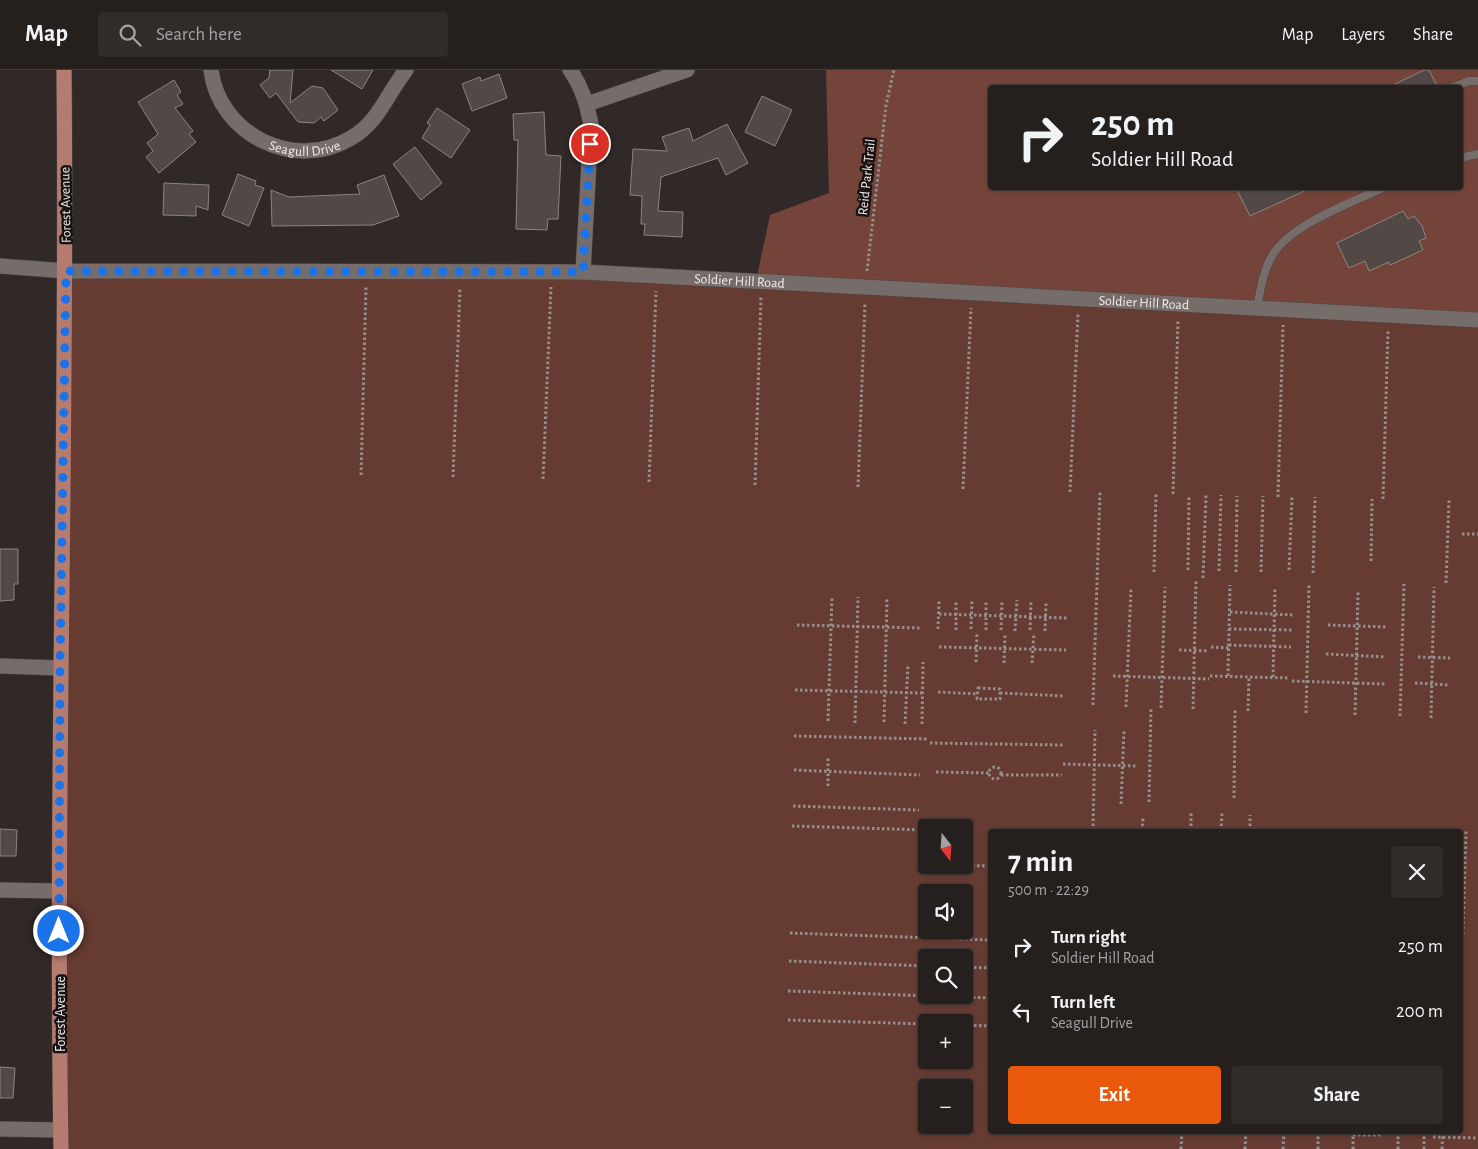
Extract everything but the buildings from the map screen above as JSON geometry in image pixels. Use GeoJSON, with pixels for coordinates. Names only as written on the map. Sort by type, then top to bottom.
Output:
{"type":"FeatureCollection","features":[{"type":"Feature","properties":{"kind":"main road","name":"Forest Avenue"},"geometry":{"type":"LineString","coordinates":[[61,1149],[59,891],[60,668],[66,271],[64,70]]}},
{"type":"Feature","properties":{"kind":"street","name":"Seagull Drive"},"geometry":{"type":"LineString","coordinates":[[211,70],[219,98],[229,115],[244,130],[269,144],[297,151],[317,150],[335,146],[367,127],[380,112],[406,70]]}},
{"type":"Feature","properties":{"kind":"street"},"geometry":{"type":"LineString","coordinates":[[570,70],[579,82],[587,104],[591,125],[583,272]]}},
{"type":"Feature","properties":{"kind":"street"},"geometry":{"type":"LineString","coordinates":[[587,104],[687,70]]}},
{"type":"Feature","properties":{"kind":"street","name":"Soldier Hill Road"},"geometry":{"type":"LineString","coordinates":[[0,266],[66,271],[583,272],[1478,320]]}},
{"type":"Feature","properties":{"kind":"street"},"geometry":{"type":"LineString","coordinates":[[0,666],[60,668]]}},
{"type":"Feature","properties":{"kind":"street"},"geometry":{"type":"LineString","coordinates":[[0,890],[59,891]]}},
{"type":"Feature","properties":{"kind":"street"},"geometry":{"type":"LineString","coordinates":[[0,1128],[60,1130]]}},
{"type":"Feature","properties":{"kind":"lane"},"geometry":{"type":"LineString","coordinates":[[1459,85],[1469,81],[1478,81]]}},
{"type":"Feature","properties":{"kind":"lane"},"geometry":{"type":"LineString","coordinates":[[1463,157],[1478,154]]}},
{"type":"Feature","properties":{"kind":"lane"},"geometry":{"type":"LineString","coordinates":[[1257,308],[1260,291],[1272,256],[1301,226],[1379,190]]}},
{"type":"Feature","properties":{"kind":"path","name":"Reid Park Trail"},"geometry":{"type":"LineString","coordinates":[[858,487],[865,287],[886,105],[894,70]]}},
{"type":"Feature","properties":{"kind":"path"},"geometry":{"type":"LineString","coordinates":[[361,475],[366,271]]}},
{"type":"Feature","properties":{"kind":"path"},"geometry":{"type":"LineString","coordinates":[[452,477],[460,272]]}},
{"type":"Feature","properties":{"kind":"path"},"geometry":{"type":"LineString","coordinates":[[543,479],[552,272]]}},
{"type":"Feature","properties":{"kind":"path"},"geometry":{"type":"LineString","coordinates":[[649,482],[656,276]]}},
{"type":"Feature","properties":{"kind":"path"},"geometry":{"type":"LineString","coordinates":[[755,484],[761,281]]}},
{"type":"Feature","properties":{"kind":"path"},"geometry":{"type":"LineString","coordinates":[[963,489],[972,293]]}},
{"type":"Feature","properties":{"kind":"path"},"geometry":{"type":"LineString","coordinates":[[1070,492],[1079,299]]}},
{"type":"Feature","properties":{"kind":"path"},"geometry":{"type":"LineString","coordinates":[[1173,494],[1179,304]]}},
{"type":"Feature","properties":{"kind":"path"},"geometry":{"type":"LineString","coordinates":[[1278,497],[1284,310]]}},
{"type":"Feature","properties":{"kind":"path"},"geometry":{"type":"LineString","coordinates":[[1383,499],[1389,315]]}},
{"type":"Feature","properties":{"kind":"path"},"geometry":{"type":"LineString","coordinates":[[1093,705],[1100,492]]}},
{"type":"Feature","properties":{"kind":"path"},"geometry":{"type":"LineString","coordinates":[[1154,572],[1156,494]]}},
{"type":"Feature","properties":{"kind":"path"},"geometry":{"type":"LineString","coordinates":[[1188,570],[1189,495]]}},
{"type":"Feature","properties":{"kind":"path"},"geometry":{"type":"LineString","coordinates":[[1203,578],[1206,495]]}},
{"type":"Feature","properties":{"kind":"path"},"geometry":{"type":"LineString","coordinates":[[1219,571],[1221,495]]}},
{"type":"Feature","properties":{"kind":"path"},"geometry":{"type":"LineString","coordinates":[[1236,572],[1237,496]]}},
{"type":"Feature","properties":{"kind":"path"},"geometry":{"type":"LineString","coordinates":[[1261,572],[1263,496]]}},
{"type":"Feature","properties":{"kind":"path"},"geometry":{"type":"LineString","coordinates":[[1289,570],[1292,497]]}},
{"type":"Feature","properties":{"kind":"path"},"geometry":{"type":"LineString","coordinates":[[1313,573],[1315,498]]}},
{"type":"Feature","properties":{"kind":"path"},"geometry":{"type":"LineString","coordinates":[[1371,561],[1372,499]]}},
{"type":"Feature","properties":{"kind":"path"},"geometry":{"type":"LineString","coordinates":[[1446,582],[1448,500]]}},
{"type":"Feature","properties":{"kind":"path"},"geometry":{"type":"LineString","coordinates":[[1462,534],[1478,534]]}},
{"type":"Feature","properties":{"kind":"path"},"geometry":{"type":"LineString","coordinates":[[1193,709],[1196,580]]}},
{"type":"Feature","properties":{"kind":"path"},"geometry":{"type":"LineString","coordinates":[[1400,716],[1404,584]]}},
{"type":"Feature","properties":{"kind":"path"},"geometry":{"type":"LineString","coordinates":[[1228,676],[1230,585]]}},
{"type":"Feature","properties":{"kind":"path"},"geometry":{"type":"LineString","coordinates":[[1306,713],[1309,585]]}},
{"type":"Feature","properties":{"kind":"path"},"geometry":{"type":"LineString","coordinates":[[1161,708],[1165,587]]}},
{"type":"Feature","properties":{"kind":"path"},"geometry":{"type":"LineString","coordinates":[[1273,677],[1275,587]]}},
{"type":"Feature","properties":{"kind":"path"},"geometry":{"type":"LineString","coordinates":[[1432,718],[1434,587]]}},
{"type":"Feature","properties":{"kind":"path"},"geometry":{"type":"LineString","coordinates":[[1126,707],[1131,588]]}},
{"type":"Feature","properties":{"kind":"path"},"geometry":{"type":"LineString","coordinates":[[1355,715],[1358,592]]}},
{"type":"Feature","properties":{"kind":"path"},"geometry":{"type":"LineString","coordinates":[[828,721],[832,596]]}},
{"type":"Feature","properties":{"kind":"path"},"geometry":{"type":"LineString","coordinates":[[856,723],[858,597]]}},
{"type":"Feature","properties":{"kind":"path"},"geometry":{"type":"LineString","coordinates":[[884,722],[887,598]]}},
{"type":"Feature","properties":{"kind":"path"},"geometry":{"type":"LineString","coordinates":[[938,629],[939,600]]}},
{"type":"Feature","properties":{"kind":"path"},"geometry":{"type":"LineString","coordinates":[[956,600],[956,630]]}},
{"type":"Feature","properties":{"kind":"path"},"geometry":{"type":"LineString","coordinates":[[971,630],[972,600]]}},
{"type":"Feature","properties":{"kind":"path"},"geometry":{"type":"LineString","coordinates":[[986,600],[986,630]]}},
{"type":"Feature","properties":{"kind":"path"},"geometry":{"type":"LineString","coordinates":[[1001,630],[1002,600]]}},
{"type":"Feature","properties":{"kind":"path"},"geometry":{"type":"LineString","coordinates":[[1015,631],[1017,600]]}},
{"type":"Feature","properties":{"kind":"path"},"geometry":{"type":"LineString","coordinates":[[1030,630],[1031,601]]}},
{"type":"Feature","properties":{"kind":"path"},"geometry":{"type":"LineString","coordinates":[[1045,631],[1046,603]]}},
{"type":"Feature","properties":{"kind":"path"},"geometry":{"type":"LineString","coordinates":[[1230,612],[1293,615]]}},
{"type":"Feature","properties":{"kind":"path"},"geometry":{"type":"LineString","coordinates":[[939,614],[1067,618]]}},
{"type":"Feature","properties":{"kind":"path"},"geometry":{"type":"LineString","coordinates":[[797,625],[921,628]]}},
{"type":"Feature","properties":{"kind":"path"},"geometry":{"type":"LineString","coordinates":[[1328,625],[1388,626]]}},
{"type":"Feature","properties":{"kind":"path"},"geometry":{"type":"LineString","coordinates":[[1229,628],[1292,630]]}},
{"type":"Feature","properties":{"kind":"path"},"geometry":{"type":"LineString","coordinates":[[976,662],[977,632]]}},
{"type":"Feature","properties":{"kind":"path"},"geometry":{"type":"LineString","coordinates":[[1032,663],[1034,633]]}},
{"type":"Feature","properties":{"kind":"path"},"geometry":{"type":"LineString","coordinates":[[1004,663],[1005,635]]}},
{"type":"Feature","properties":{"kind":"path"},"geometry":{"type":"LineString","coordinates":[[1179,650],[1229,646],[1291,646]]}},
{"type":"Feature","properties":{"kind":"path"},"geometry":{"type":"LineString","coordinates":[[939,647],[1066,650]]}},
{"type":"Feature","properties":{"kind":"path"},"geometry":{"type":"LineString","coordinates":[[1326,654],[1386,657]]}},
{"type":"Feature","properties":{"kind":"path"},"geometry":{"type":"LineString","coordinates":[[1418,658],[1450,658]]}},
{"type":"Feature","properties":{"kind":"path"},"geometry":{"type":"LineString","coordinates":[[922,724],[923,662]]}},
{"type":"Feature","properties":{"kind":"path"},"geometry":{"type":"LineString","coordinates":[[905,724],[908,664]]}},
{"type":"Feature","properties":{"kind":"path"},"geometry":{"type":"LineString","coordinates":[[1113,676],[1193,679],[1228,676],[1273,677],[1307,682],[1386,684]]}},
{"type":"Feature","properties":{"kind":"path"},"geometry":{"type":"LineString","coordinates":[[1248,711],[1249,677]]}},
{"type":"Feature","properties":{"kind":"path"},"geometry":{"type":"LineString","coordinates":[[1415,684],[1449,685]]}},
{"type":"Feature","properties":{"kind":"path"},"geometry":{"type":"LineString","coordinates":[[978,688],[1000,689],[1000,699],[977,699],[978,694],[978,688]]}},
{"type":"Feature","properties":{"kind":"path"},"geometry":{"type":"LineString","coordinates":[[795,690],[922,693]]}},
{"type":"Feature","properties":{"kind":"path"},"geometry":{"type":"LineString","coordinates":[[938,692],[978,694]]}},
{"type":"Feature","properties":{"kind":"path"},"geometry":{"type":"LineString","coordinates":[[1000,694],[1064,696]]}},
{"type":"Feature","properties":{"kind":"path"},"geometry":{"type":"LineString","coordinates":[[1149,802],[1151,707]]}},
{"type":"Feature","properties":{"kind":"path"},"geometry":{"type":"LineString","coordinates":[[1234,798],[1235,710]]}},
{"type":"Feature","properties":{"kind":"path"},"geometry":{"type":"LineString","coordinates":[[1093,829],[1096,730]]}},
{"type":"Feature","properties":{"kind":"path"},"geometry":{"type":"LineString","coordinates":[[1121,804],[1124,730]]}},
{"type":"Feature","properties":{"kind":"path"},"geometry":{"type":"LineString","coordinates":[[794,736],[1063,746]]}},
{"type":"Feature","properties":{"kind":"path"},"geometry":{"type":"LineString","coordinates":[[828,757],[828,786]]}},
{"type":"Feature","properties":{"kind":"path"},"geometry":{"type":"LineString","coordinates":[[1062,764],[1136,766]]}},
{"type":"Feature","properties":{"kind":"path"},"geometry":{"type":"LineString","coordinates":[[989,773],[992,768],[996,767],[1001,775]]}},
{"type":"Feature","properties":{"kind":"path"},"geometry":{"type":"LineString","coordinates":[[794,770],[920,775]]}},
{"type":"Feature","properties":{"kind":"path"},"geometry":{"type":"LineString","coordinates":[[936,772],[989,773],[995,779],[1001,775],[1062,775]]}},
{"type":"Feature","properties":{"kind":"path"},"geometry":{"type":"LineString","coordinates":[[793,806],[919,810]]}},
{"type":"Feature","properties":{"kind":"path"},"geometry":{"type":"LineString","coordinates":[[1191,812],[1191,829]]}},
{"type":"Feature","properties":{"kind":"path"},"geometry":{"type":"LineString","coordinates":[[1221,829],[1222,814]]}},
{"type":"Feature","properties":{"kind":"path"},"geometry":{"type":"LineString","coordinates":[[1250,815],[1250,829]]}},
{"type":"Feature","properties":{"kind":"path"},"geometry":{"type":"LineString","coordinates":[[1142,829],[1143,818]]}},
{"type":"Feature","properties":{"kind":"path"},"geometry":{"type":"LineString","coordinates":[[792,826],[918,830]]}},
{"type":"Feature","properties":{"kind":"path"},"geometry":{"type":"LineString","coordinates":[[1463,934],[1466,830]]}},
{"type":"Feature","properties":{"kind":"path"},"geometry":{"type":"LineString","coordinates":[[973,866],[988,866]]}},
{"type":"Feature","properties":{"kind":"path"},"geometry":{"type":"LineString","coordinates":[[790,933],[988,940]]}},
{"type":"Feature","properties":{"kind":"path"},"geometry":{"type":"LineString","coordinates":[[789,961],[918,966]]}},
{"type":"Feature","properties":{"kind":"path"},"geometry":{"type":"LineString","coordinates":[[973,967],[988,968]]}},
{"type":"Feature","properties":{"kind":"path"},"geometry":{"type":"LineString","coordinates":[[788,991],[988,998]]}},
{"type":"Feature","properties":{"kind":"path"},"geometry":{"type":"LineString","coordinates":[[788,1020],[918,1024]]}},
{"type":"Feature","properties":{"kind":"path"},"geometry":{"type":"LineString","coordinates":[[973,1025],[988,1026]]}},
{"type":"Feature","properties":{"kind":"path"},"geometry":{"type":"LineString","coordinates":[[1182,1134],[1182,1149]]}},
{"type":"Feature","properties":{"kind":"path"},"geometry":{"type":"LineString","coordinates":[[1245,1149],[1246,1134]]}},
{"type":"Feature","properties":{"kind":"path"},"geometry":{"type":"LineString","coordinates":[[1283,1149],[1284,1134]]}},
{"type":"Feature","properties":{"kind":"path"},"geometry":{"type":"LineString","coordinates":[[1318,1134],[1318,1149]]}},
{"type":"Feature","properties":{"kind":"path"},"geometry":{"type":"LineString","coordinates":[[1352,1149],[1353,1134]]}},
{"type":"Feature","properties":{"kind":"path"},"geometry":{"type":"LineString","coordinates":[[1366,1134],[1380,1135]]}},
{"type":"Feature","properties":{"kind":"path"},"geometry":{"type":"LineString","coordinates":[[1398,1134],[1398,1149]]}},
{"type":"Feature","properties":{"kind":"path"},"geometry":{"type":"LineString","coordinates":[[1424,1134],[1424,1149]]}},
{"type":"Feature","properties":{"kind":"path"},"geometry":{"type":"LineString","coordinates":[[1430,1134],[1442,1138],[1478,1138]]}},
{"type":"Feature","properties":{"kind":"path"},"geometry":{"type":"LineString","coordinates":[[1442,1149],[1443,1134]]}},
{"type":"Feature","properties":{"kind":"shaded area"},"geometry":{"type":"Polygon","coordinates":[[[826,70],[1478,70],[1478,320],[756,281],[770,215],[829,193],[826,70]]]}},
{"type":"Feature","properties":{"kind":"shaded area"},"geometry":{"type":"Polygon","coordinates":[[[66,271],[583,272],[1478,320],[1478,1149],[61,1149],[66,271]]]}},
{"type":"Feature","properties":{"kind":"route"},"geometry":{"type":"LineString","coordinates":[[59,931],[60,668],[66,271],[583,272],[590,144]]}}]}
